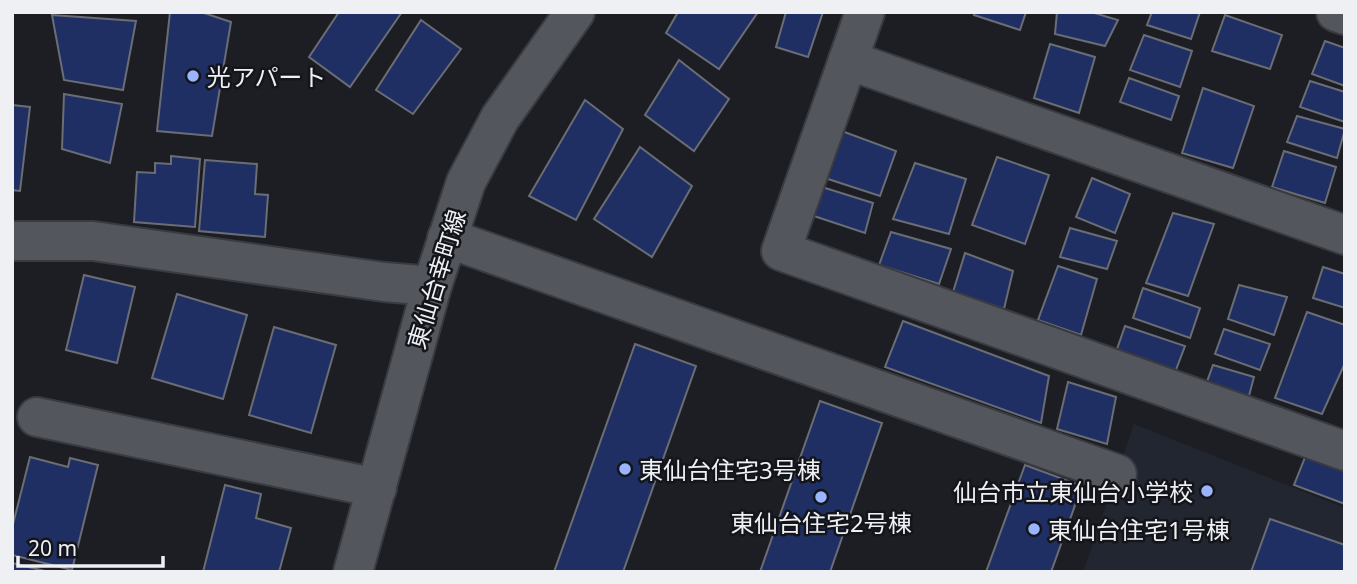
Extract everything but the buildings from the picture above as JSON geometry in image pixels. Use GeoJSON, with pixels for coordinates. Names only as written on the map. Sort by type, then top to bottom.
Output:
{"type":"FeatureCollection","features":[{"type":"Feature","properties":{"kind":"street","name":"東仙台幸町線"},"geometry":{"type":"LineString","coordinates":[[353,572],[432,286],[466,182],[500,118],[575,12]]}},
{"type":"Feature","properties":{"kind":"street"},"geometry":{"type":"LineString","coordinates":[[865,12],[781,251],[1345,451]]}},
{"type":"Feature","properties":{"kind":"street"},"geometry":{"type":"LineString","coordinates":[[1336,12],[1345,15]]}},
{"type":"Feature","properties":{"kind":"street"},"geometry":{"type":"LineString","coordinates":[[848,60],[1345,235]]}},
{"type":"Feature","properties":{"kind":"street"},"geometry":{"type":"LineString","coordinates":[[447,238],[1117,474]]}},
{"type":"Feature","properties":{"kind":"street"},"geometry":{"type":"LineString","coordinates":[[12,241],[93,241],[384,282],[432,286]]}},
{"type":"Feature","properties":{"kind":"street"},"geometry":{"type":"LineString","coordinates":[[37,417],[377,488]]}},
{"type":"Feature","properties":{"kind":"shaded area","name":"仙台市立東仙台小学校"},"geometry":{"type":"Polygon","coordinates":[[[1134,424],[1345,508],[1345,572],[1083,572],[1134,424]]]}},
{"type":"Feature","properties":{"kind":"place","name":"光アパート"},"geometry":{"type":"Point","coordinates":[193,76]}},
{"type":"Feature","properties":{"kind":"place","name":"東仙台住宅3号棟"},"geometry":{"type":"Point","coordinates":[625,469]}},
{"type":"Feature","properties":{"kind":"place","name":"仙台市立東仙台小学校"},"geometry":{"type":"Point","coordinates":[1207,491]}},
{"type":"Feature","properties":{"kind":"place","name":"東仙台住宅2号棟"},"geometry":{"type":"Point","coordinates":[821,497]}},
{"type":"Feature","properties":{"kind":"place","name":"東仙台住宅1号棟"},"geometry":{"type":"Point","coordinates":[1034,529]}}]}
